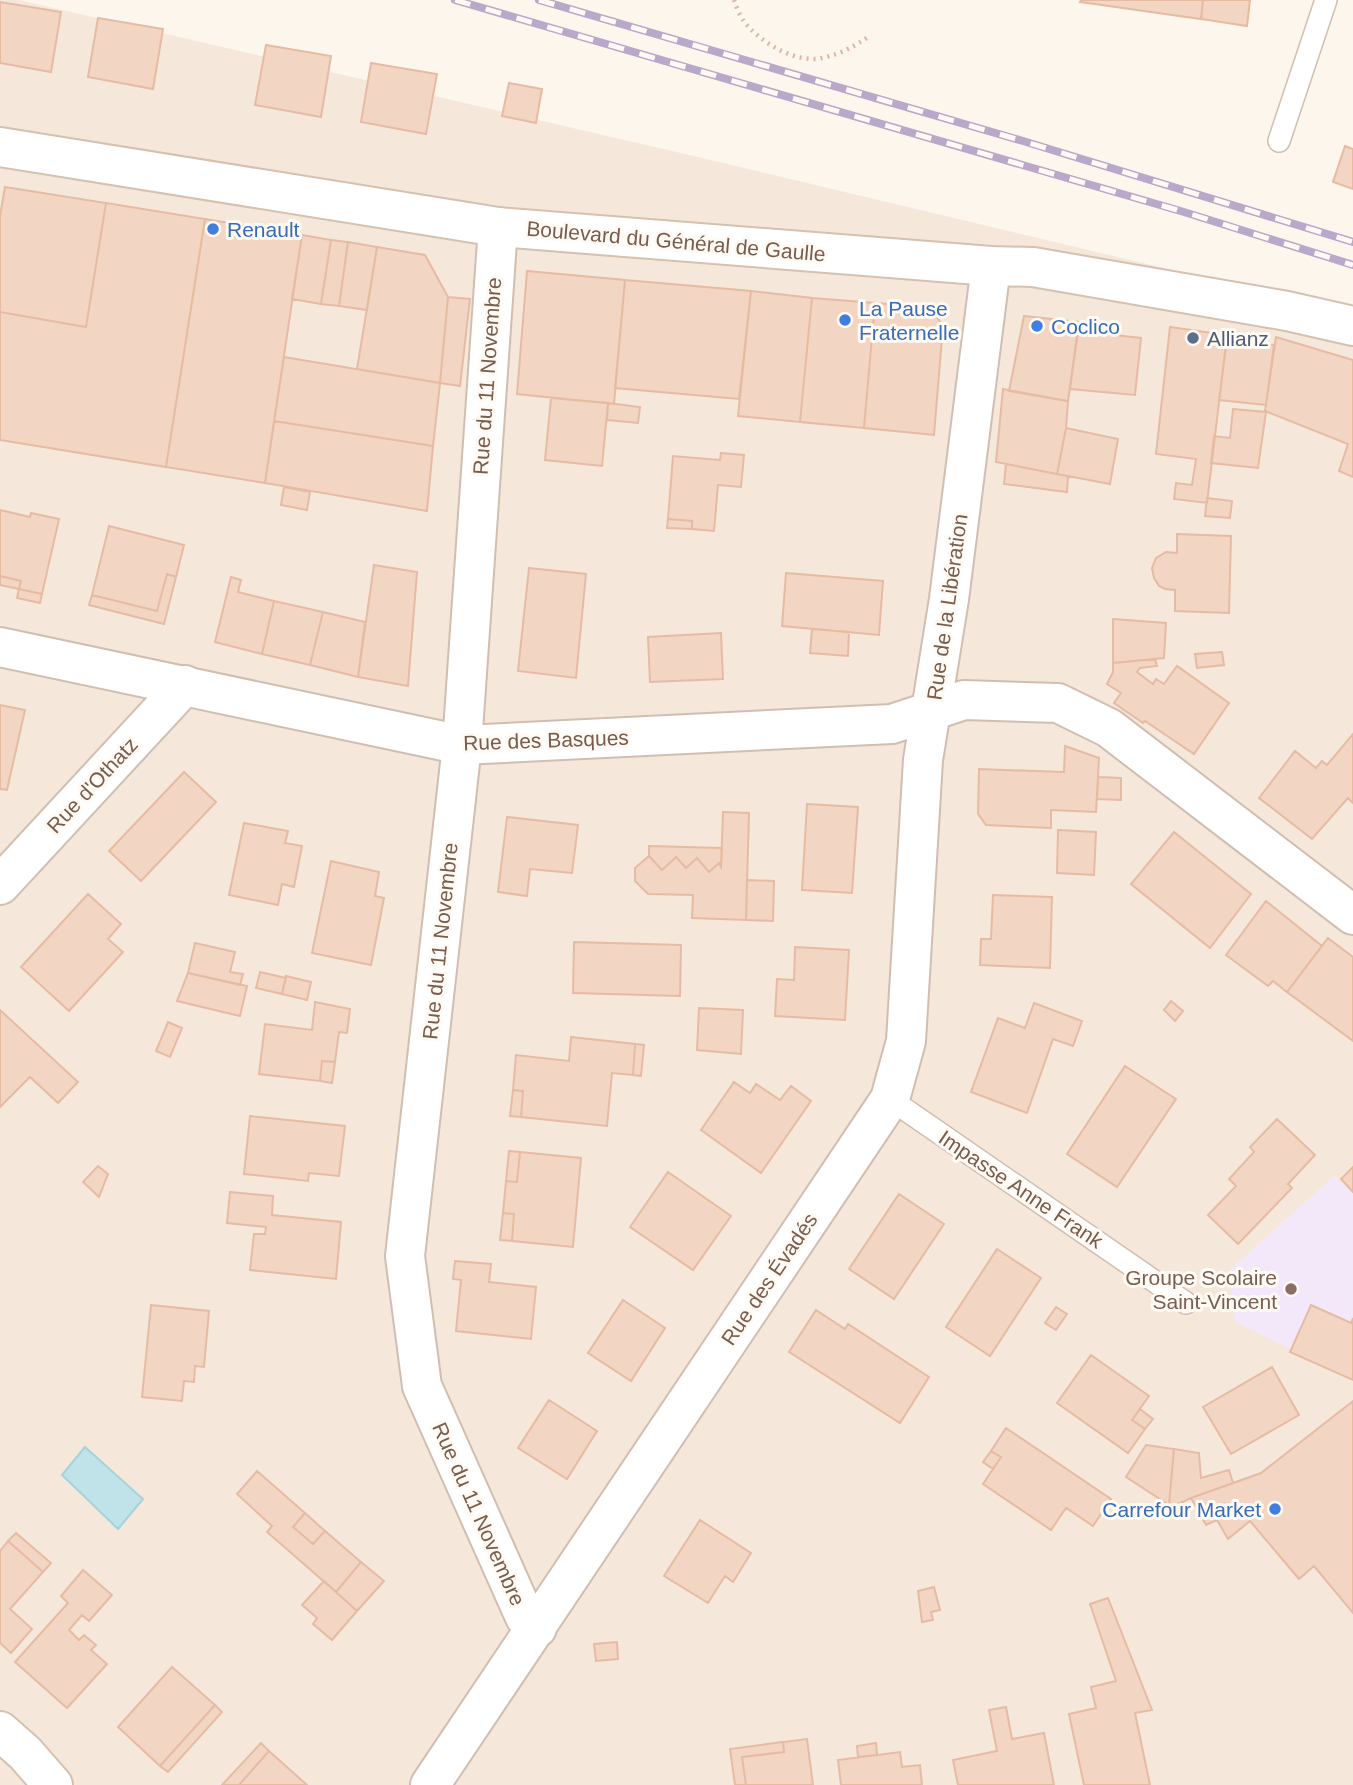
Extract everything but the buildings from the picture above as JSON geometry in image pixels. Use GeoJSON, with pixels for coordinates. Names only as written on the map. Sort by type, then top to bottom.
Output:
{"type":"FeatureCollection","features":[{"type":"Feature","properties":{"kind":"street","name":"Boulevard du Général de Gaulle"},"geometry":{"type":"LineString","coordinates":[[0,147],[498,227],[991,266],[1033,267],[1287,311],[1353,326]]}},
{"type":"Feature","properties":{"kind":"street","name":"Rue du 11 Novembre"},"geometry":{"type":"LineString","coordinates":[[498,227],[462,745],[405,1256],[422,1386],[525,1617],[537,1628]]}},
{"type":"Feature","properties":{"kind":"street","name":"Rue de la Libération"},"geometry":{"type":"LineString","coordinates":[[991,266],[932,711],[964,700],[1058,703],[1109,728],[1353,915]]}},
{"type":"Feature","properties":{"kind":"street","name":"Rue des Basques"},"geometry":{"type":"LineString","coordinates":[[0,647],[462,745],[892,724],[932,711]]}},
{"type":"Feature","properties":{"kind":"street","name":"Rue d'Othatz"},"geometry":{"type":"LineString","coordinates":[[0,885],[185,685]]}},
{"type":"Feature","properties":{"kind":"street","name":"Rue des Évadés"},"geometry":{"type":"LineString","coordinates":[[430,1785],[890,1099],[906,1041],[923,760],[932,711]]}},
{"type":"Feature","properties":{"kind":"street"},"geometry":{"type":"LineString","coordinates":[[0,1731],[25,1753],[53,1785]]}},
{"type":"Feature","properties":{"kind":"lane"},"geometry":{"type":"LineString","coordinates":[[1279,141],[1326,0]]}},
{"type":"Feature","properties":{"kind":"lane","name":"Impasse Anne Frank"},"geometry":{"type":"LineString","coordinates":[[890,1099],[1186,1303]]}},
{"type":"Feature","properties":{"kind":"path"},"geometry":{"type":"LineString","coordinates":[[734,0],[742,19],[768,45],[794,55],[819,59],[847,51],[871,35]]}},
{"type":"Feature","properties":{"kind":"shaded area"},"geometry":{"type":"Polygon","coordinates":[[[0,0],[19,0],[698,157],[1353,313],[1353,1785],[0,1785],[0,0]]]}},
{"type":"Feature","properties":{"kind":"shaded area","name":"Groupe Scolaire Saint-Vincent"},"geometry":{"type":"Polygon","coordinates":[[[1334,1176],[1353,1194],[1353,1379],[1233,1321],[1236,1302],[1224,1275],[1334,1176]]]}},
{"type":"Feature","properties":{"kind":"water"},"geometry":{"type":"Polygon","coordinates":[[[85,1447],[143,1499],[118,1529],[62,1475],[85,1447]]]}},
{"type":"Feature","properties":{"kind":"railway"},"geometry":{"type":"LineString","coordinates":[[455,0],[1184,212],[1353,265]]}},
{"type":"Feature","properties":{"kind":"railway"},"geometry":{"type":"LineString","coordinates":[[539,0],[1023,141],[1353,242]]}},
{"type":"Feature","properties":{"kind":"place","name":"Renault"},"geometry":{"type":"Point","coordinates":[213,229]}},
{"type":"Feature","properties":{"kind":"place","name":"La Pause Fraternelle"},"geometry":{"type":"Point","coordinates":[845,320]}},
{"type":"Feature","properties":{"kind":"place","name":"Coclico"},"geometry":{"type":"Point","coordinates":[1037,326]}},
{"type":"Feature","properties":{"kind":"place","name":"Allianz"},"geometry":{"type":"Point","coordinates":[1193,338]}},
{"type":"Feature","properties":{"kind":"place","name":"Groupe Scolaire Saint-Vincent"},"geometry":{"type":"Point","coordinates":[1291,1289]}},
{"type":"Feature","properties":{"kind":"place","name":"Carrefour Market"},"geometry":{"type":"Point","coordinates":[1275,1509]}}]}
